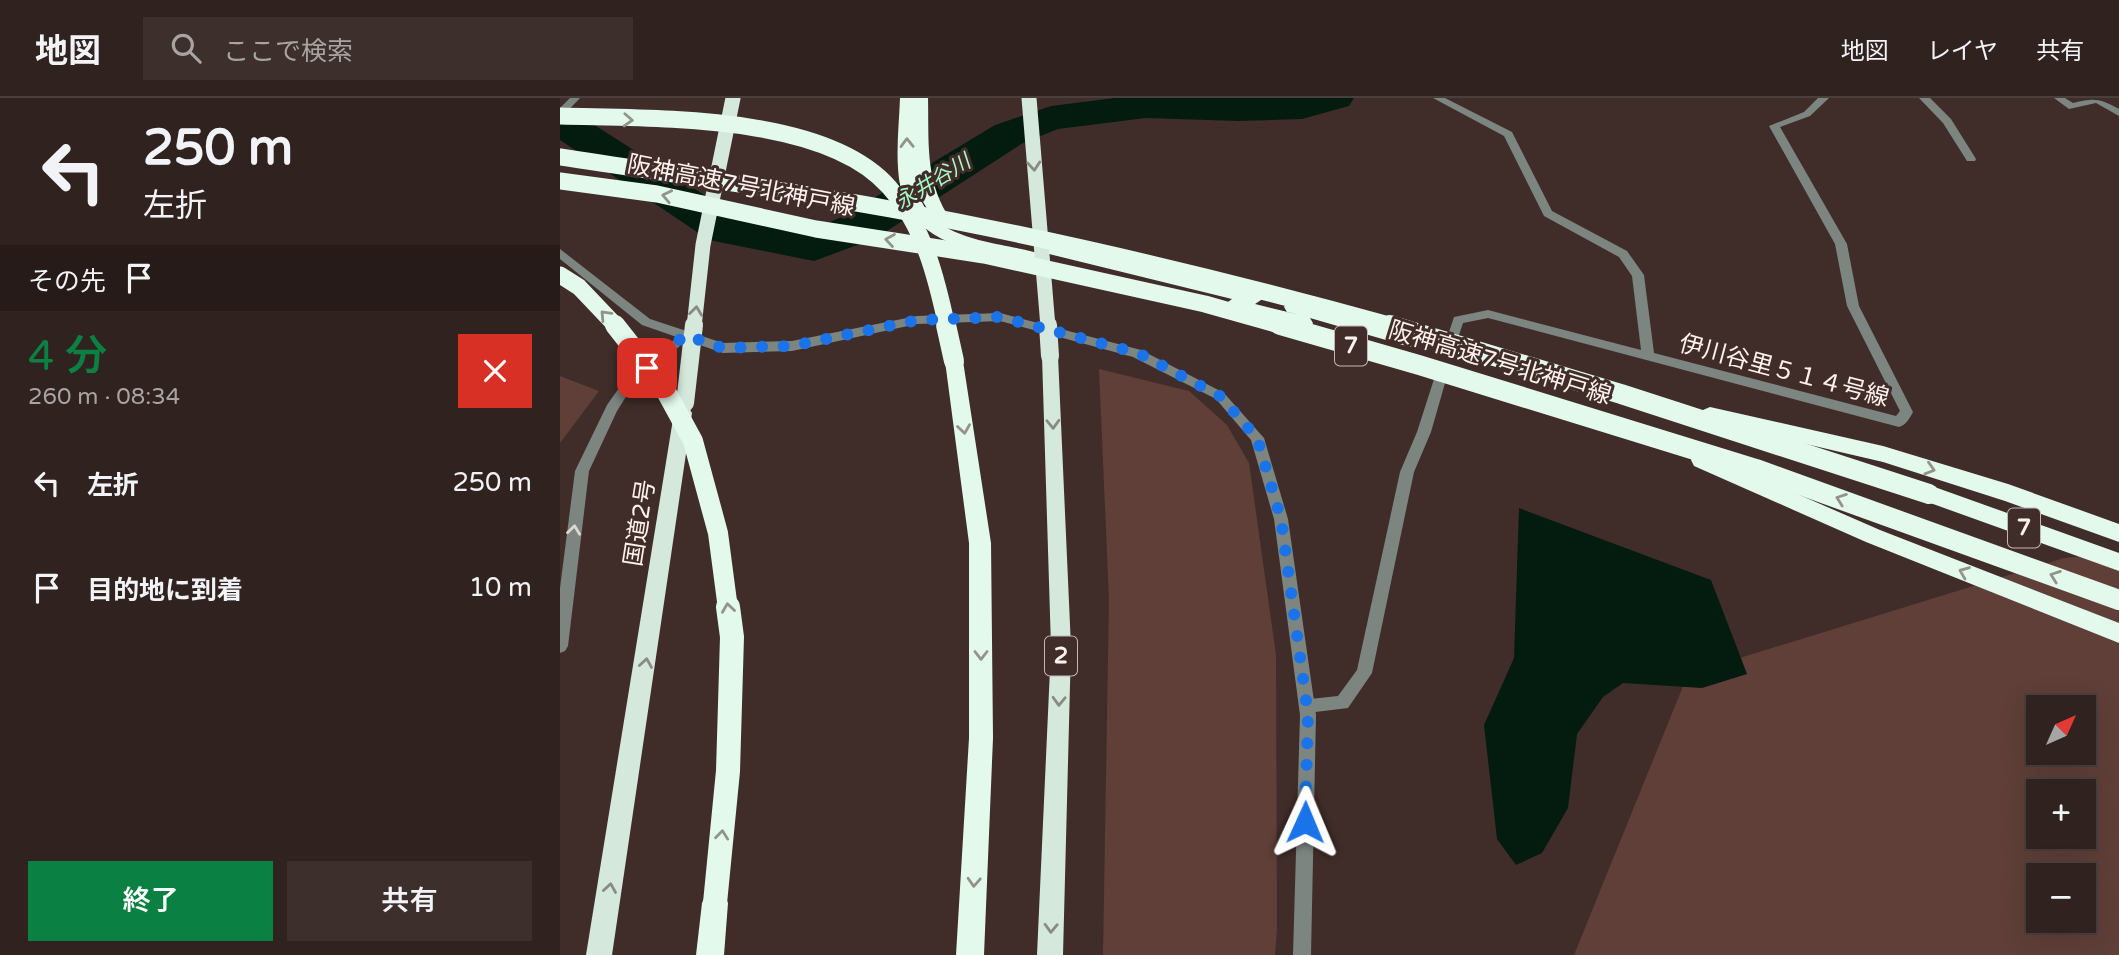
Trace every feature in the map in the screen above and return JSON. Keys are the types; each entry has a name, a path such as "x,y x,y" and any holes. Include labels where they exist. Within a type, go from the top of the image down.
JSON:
{"highway":[{"name":"国道2号","path":"599,955 685,403 703,245 733,98"},
{"path":"907,98 908,188 916,207 930,225 948,237 1275,314 1436,360 1560,400 1873,536 2119,633"},
{"path":"921,98 923,184 929,202 942,218 959,228 1279,304 1565,380 1883,454 2008,493 2119,533"},
{"name":"2","path":"1029,98 1050,356 1061,647 1050,955"},
{"path":"562,113 778,132 829,147 871,169 897,195 916,225 931,269 954,361 980,543 981,738 970,955"},
{"name":"阪神高速7号北神戸線","path":"560,157 848,202 999,231 1222,283 1433,337 1766,439 2119,562"},
{"name":"阪神高速7号北神戸線","path":"560,181 657,194 816,229 984,256 1205,304 1432,369 1756,469 2119,600"},
{"path":"560,275 579,287 627,338 663,386 693,441 718,533 732,637 728,771 710,955"}],"street":[{"path":"562,113 575,98"},
{"path":"1438,98 1508,134 1548,213 1623,254 1638,275 1648,356 1488,314 1458,320 1449,350"},
{"name":"伊川谷里５１４号線","path":"1648,356 1899,422 1907,412 1853,306 1841,244 1774,126 1807,114 1824,98"},
{"path":"1924,98 1947,121 1971,159"},
{"path":"2059,98 2072,107 2098,99 2119,113"},
{"path":"560,253 646,322 723,348 792,346 918,320 1000,317 1138,353 1220,396 1257,438 1281,519 1307,705 1302,955"},
{"path":"560,646 582,471 628,384 685,335"},
{"path":"1307,705 1342,703 1364,673 1407,472 1424,432 1441,376"}],"shaded area":[{"path":"1099,369 1189,391 1227,425 1249,463 1276,655 1275,955 1103,955 1109,599"},
{"path":"560,376 599,391 560,443"},
{"path":"1519,508 1711,580 1747,674 1702,688 1623,683 1603,697 1577,734 1568,808 1542,853 1516,865 1497,839 1484,725 1514,658"},
{"path":"2119,553 2119,955 1574,955 1688,674 2064,558"}],"waterway":[{"name":"永井谷川","path":"560,128 571,128 725,229 814,246 860,227 1009,134 1051,118 1146,106 1239,109 1302,107 1335,98"}],"tunnel":[{"path":"1441,376 1449,350"}],"route":[{"path":"647,368 685,335 723,348 792,346 918,320 1000,317 1138,353 1220,396 1257,438 1281,519 1308,715 1305,822"}]}
